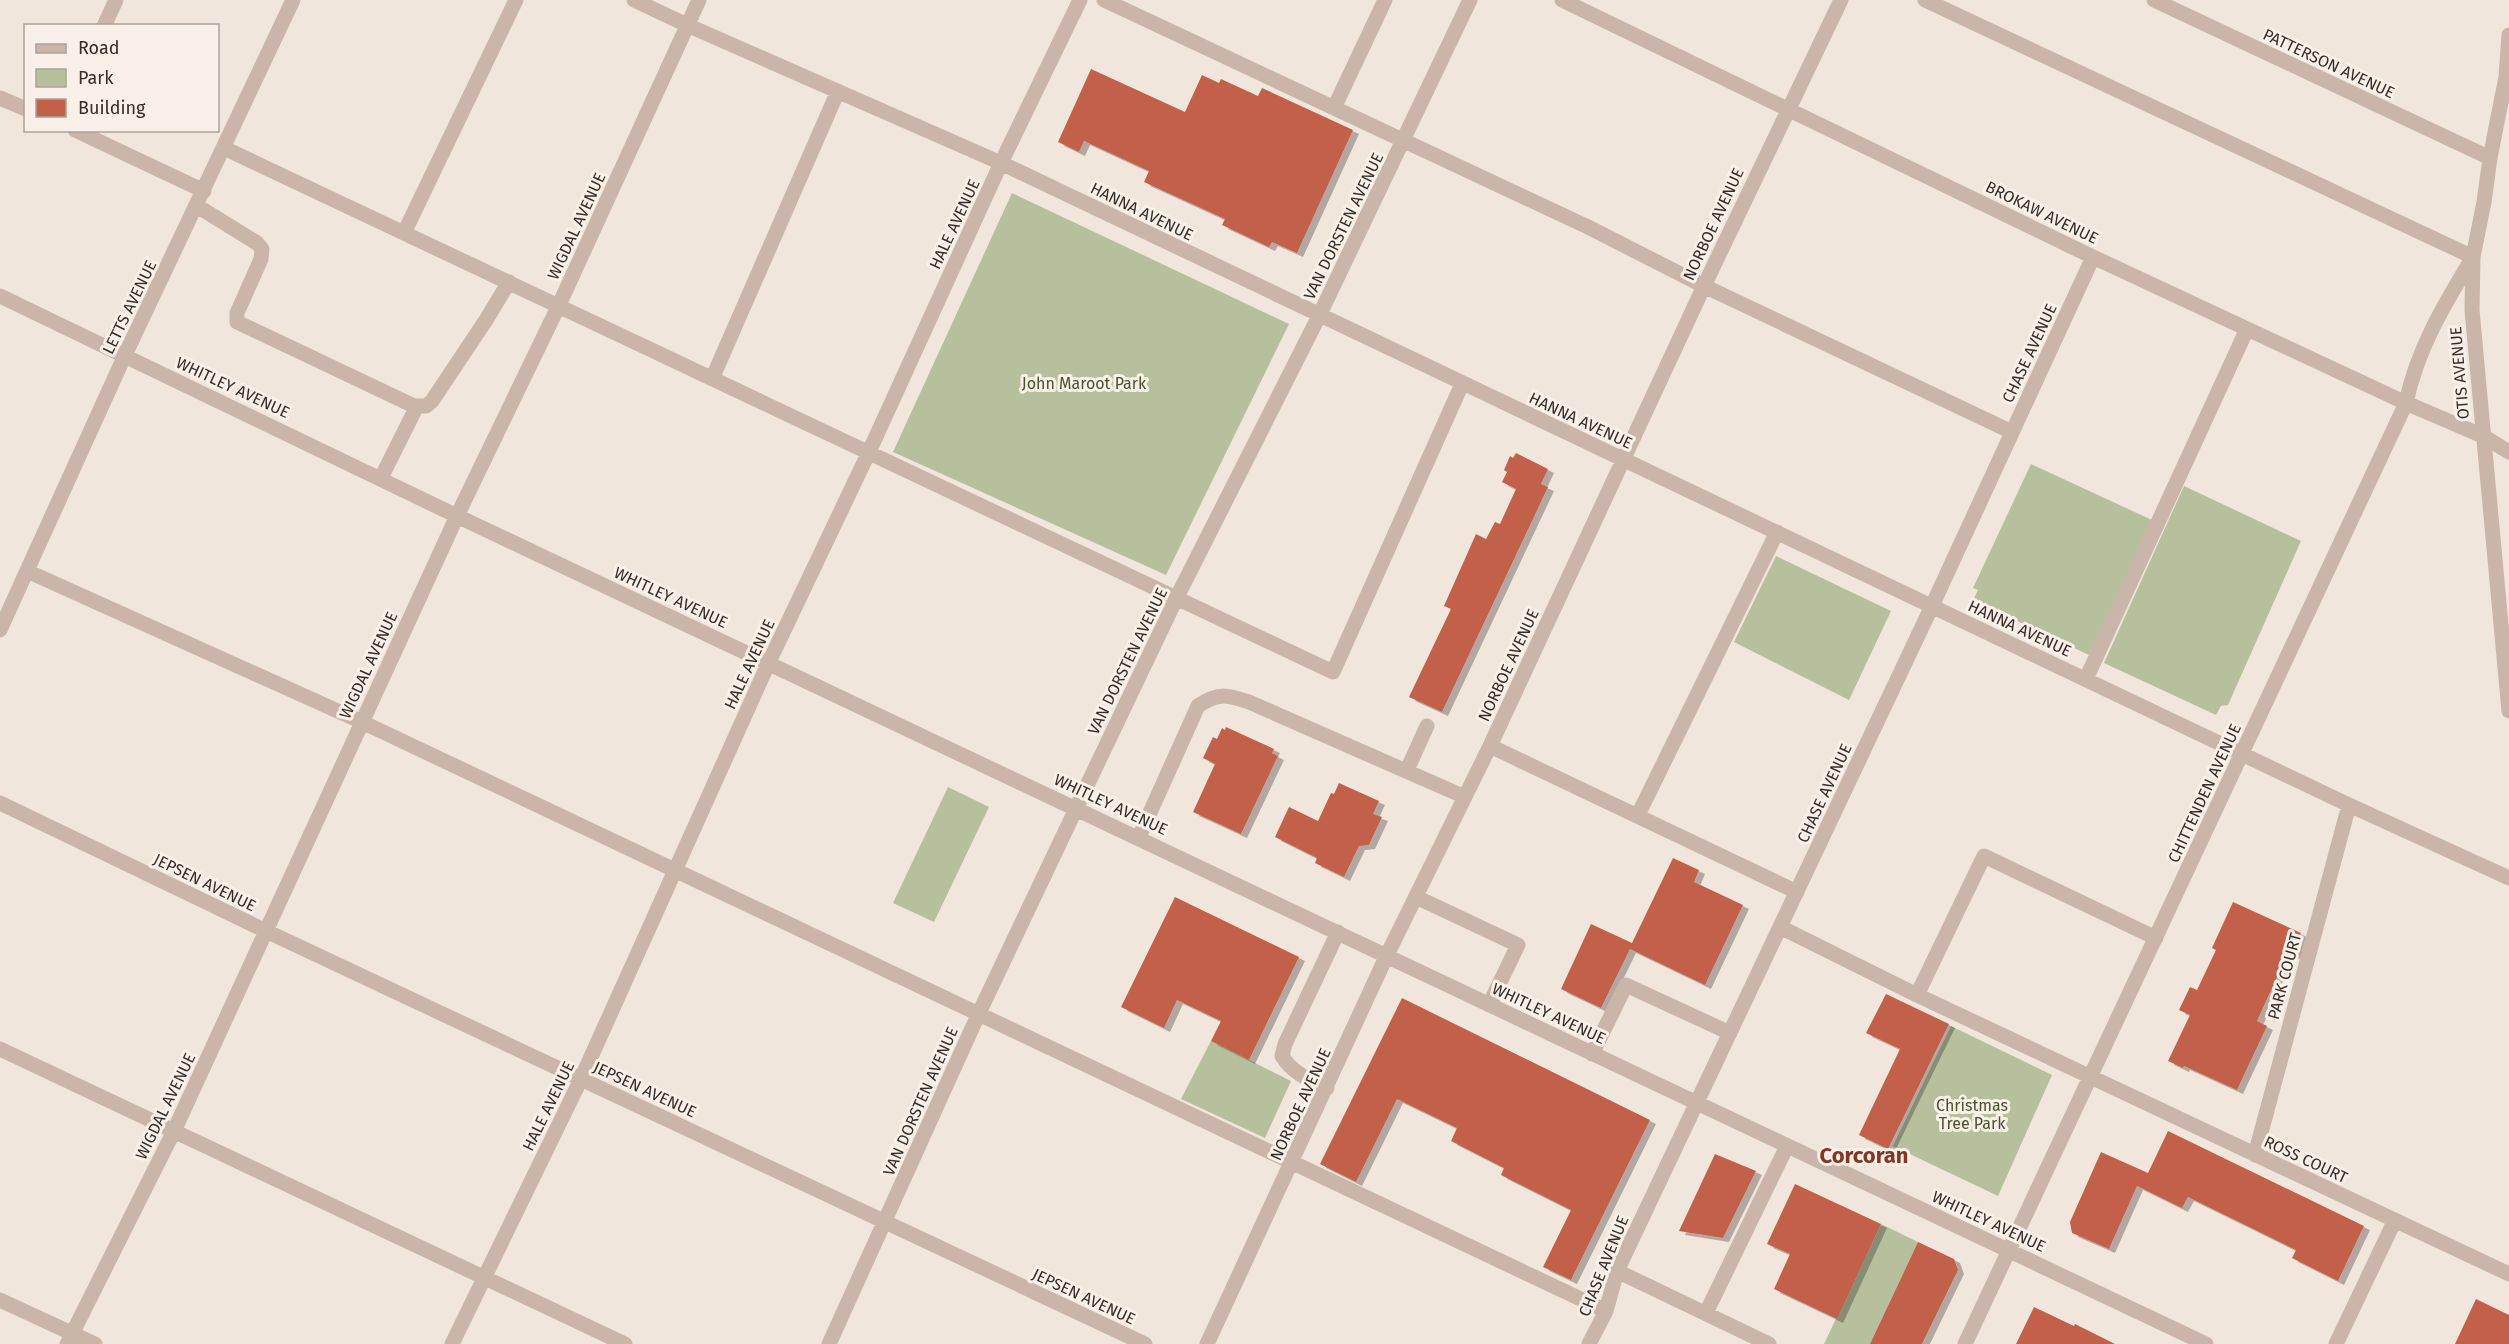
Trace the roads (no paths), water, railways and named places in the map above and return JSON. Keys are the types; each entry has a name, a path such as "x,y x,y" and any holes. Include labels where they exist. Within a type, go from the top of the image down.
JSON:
{"street":[{"path":"105,24 116,0"},
{"name":"LETTS AVENUE","path":"0,630 125,355 293,0"},
{"path":"404,233 516,0"},
{"name":"HANNA AVENUE","path":"634,0 1001,163 2349,806 2509,878"},
{"name":"WIGDAL AVENUE","path":"69,1339 174,1131 457,516 559,305 699,0"},
{"name":"HALE AVENUE","path":"452,1344 581,1079 769,662 868,454 1001,163 1080,0"},
{"path":"1104,0 1588,227 1704,286 2012,432"},
{"path":"1334,108 1385,0"},
{"name":"VAN DORSTEN AVENUE","path":"830,1344 979,1013 1076,807 1176,599 1404,142 1470,0"},
{"name":"BROKAW AVENUE","path":"1562,0 2094,257 2406,403 2483,436 2509,452"},
{"name":"NORBOE AVENUE","path":"1207,1344 1293,1163 1387,955 1490,746 1704,286 1841,0"},
{"path":"1925,0 2473,257"},
{"name":"PATTERSON AVENUE","path":"2154,0 2490,158"},
{"name":"OTIS AVENUE","path":"2509,34 2506,77 2473,257 2472,310 2509,711"},
{"path":"712,379 838,91"},
{"path":"0,98 24,108"},
{"path":"79,132 204,191"},
{"path":"224,148 1333,672 1462,384"},
{"path":"197,206 257,243 262,249 261,259 237,313 237,322 417,406 426,406 432,401 509,282"},
{"name":"CHASE AVENUE","path":"1589,1344 1606,1311 1617,1271 1932,606 2094,257"},
{"name":"CHITTENDEN AVENUE","path":"1965,1344 2406,403 2412,373 2440,311 2473,257"},
{"name":"WHITLEY AVENUE","path":"0,296 457,516 1076,807 2206,1344"},
{"path":"2086,679 2247,329"},
{"path":"381,478 417,406"},
{"path":"1638,815 1777,532"},
{"path":"27,571 362,722 1606,1311"},
{"path":"1139,837 1198,706 1211,697 1228,696 1249,702 1465,797"},
{"path":"1407,770 1427,726"},
{"path":"1490,746 1797,892"},
{"name":"JEPSEN AVENUE","path":"0,802 266,932 1145,1344"},
{"name":"PARK COURT","path":"2255,1155 2349,806"},
{"path":"1917,994 1984,856 2156,938"},
{"path":"1416,897 1518,945 1489,1005"},
{"name":"ROSS COURT","path":"1780,927 2089,1077 2509,1274"},
{"path":"1327,1088 1297,1073 1287,1065 1282,1056 1285,1044 1338,932"},
{"path":"1592,1054 1626,985 1730,1033"},
{"path":"0,1049 625,1344"},
{"path":"1706,1313 1787,1146"},
{"path":"2336,1344 2395,1220"},
{"path":"1617,1271 1770,1344"},
{"path":"0,1300 69,1339 95,1344"}],"district":[{"name":"Corcoran","path":"1864,1155"}],"park label":[{"name":"John Maroot Park","path":"1084,383"},
{"name":"Christmas Tree Park","path":"1972,1114"}]}
